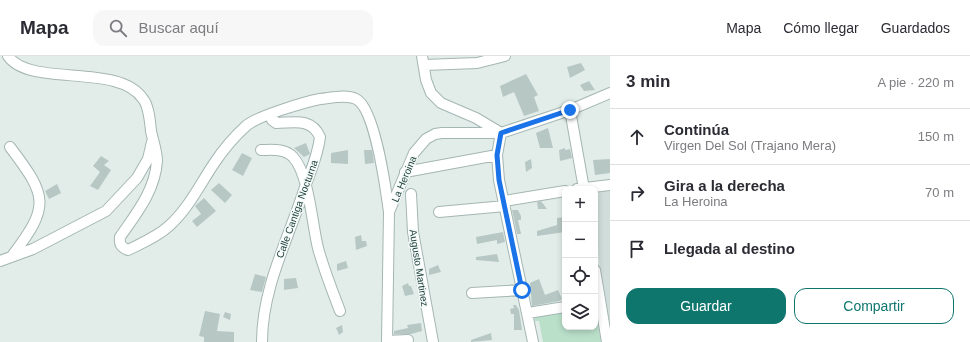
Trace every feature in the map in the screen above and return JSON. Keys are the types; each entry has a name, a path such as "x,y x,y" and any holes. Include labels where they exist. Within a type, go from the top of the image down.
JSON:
{"street":[{"path":"8,56 18,66 45,73 95,77 122,83 135,90 144,99 157,162 151,190 120,237 122,248 128,250 154,238 170,226 189,204 216,161 248,124 306,101 338,97 355,98 364,104 371,120 389,212"},
{"path":"505,56 478,62 423,60 431,93 441,103 476,118 501,133 497,155 499,180 528,313 532,342"},
{"name":"La Heroina","path":"387,342 389,212 414,153 426,139 435,134 452,132 481,134 501,133 570,110 610,93"},
{"path":"570,110 582,186"},
{"name":"Calle Cantiga Nocturna","path":"262,342 262,322 266,301 280,255 296,218 319,146 320,137 313,126 301,122 276,123 272,120 274,113"},
{"path":"0,261 33,248 106,211 137,178 148,158 152,138"},
{"path":"10,147 30,174 39,196 40,209 32,230 12,256"},
{"path":"260,150 279,150 293,157 302,175 306,186 318,248 328,281 340,311"},
{"path":"405,172 497,155"},
{"path":"598,187 610,185"},
{"path":"439,212 505,203 562,192"},
{"name":"Augusto Martinez","path":"411,194 413,232 433,342"},
{"path":"472,292 522,290"},
{"path":"598,306 606,342"},
{"path":"528,313 562,307"},
{"path":"387,342 408,340"}],"shaded area":[{"path":"610,189 610,336 598,253 598,191"}],"green space":[{"path":"562,311 562,330 598,330 598,324 601,342 543,342 539,321 535,321 534,316"}],"building":[{"path":"581,63 585,70 570,78 567,67"},
{"path":"526,74 538,95 534,97 539,111 524,116 514,92 503,97 500,86"},
{"path":"589,81 595,90 584,91 580,85"},
{"path":"548,128 553,148 540,148 536,133"},
{"path":"306,143 310,154 304,157 294,148"},
{"path":"565,148 565,150 570,149 572,158 560,161 559,150"},
{"path":"348,150 348,164 331,163 331,153"},
{"path":"364,150 372,150 374,163 365,164"},
{"path":"242,153 252,158 243,176 232,170"},
{"path":"101,156 109,161 104,165 111,170 98,190 90,186 100,172 93,166"},
{"path":"531,159 532,168 526,172 525,162"},
{"path":"610,159 610,173 595,175 593,160"},
{"path":"219,183 232,195 225,203 211,190"},
{"path":"57,184 61,193 49,199 45,191"},
{"path":"204,198 216,211 197,227 192,221 201,214 195,206"},
{"path":"541,201 547,209 538,209 537,202"},
{"path":"512,210 518,210 521,216 521,220 518,220 521,234 517,234"},
{"path":"562,217 562,232 537,236 537,231 557,225 557,218"},
{"path":"503,232 505,242 497,244 497,240 477,244 476,237"},
{"path":"361,235 362,241 366,241 367,246 356,250 355,237"},
{"path":"497,254 499,262 476,260 476,257"},
{"path":"346,261 348,268 337,271 337,264"},
{"path":"438,265 441,272 429,275 429,269"},
{"path":"255,274 266,277 262,292 250,290"},
{"path":"296,278 298,288 284,290 284,279"},
{"path":"539,279 545,295 558,290 562,299 559,301 532,306 530,283"},
{"path":"408,283 414,294 405,296 402,286"},
{"path":"513,305 516,305 519,310 522,330 514,330 514,314 511,314 510,309 514,308"},
{"path":"205,311 220,314 217,331 234,332 234,342 204,342 204,337 199,336"},
{"path":"225,312 231,314 230,320 223,317"},
{"path":"421,323 422,331 411,334 394,334 394,331 408,328 407,325"},
{"path":"342,325 343,332 339,335 336,328"},
{"path":"491,333 492,340 471,342 471,340"}],"route":[{"path":"522,290 499,180 497,155 501,133 570,110"}]}
